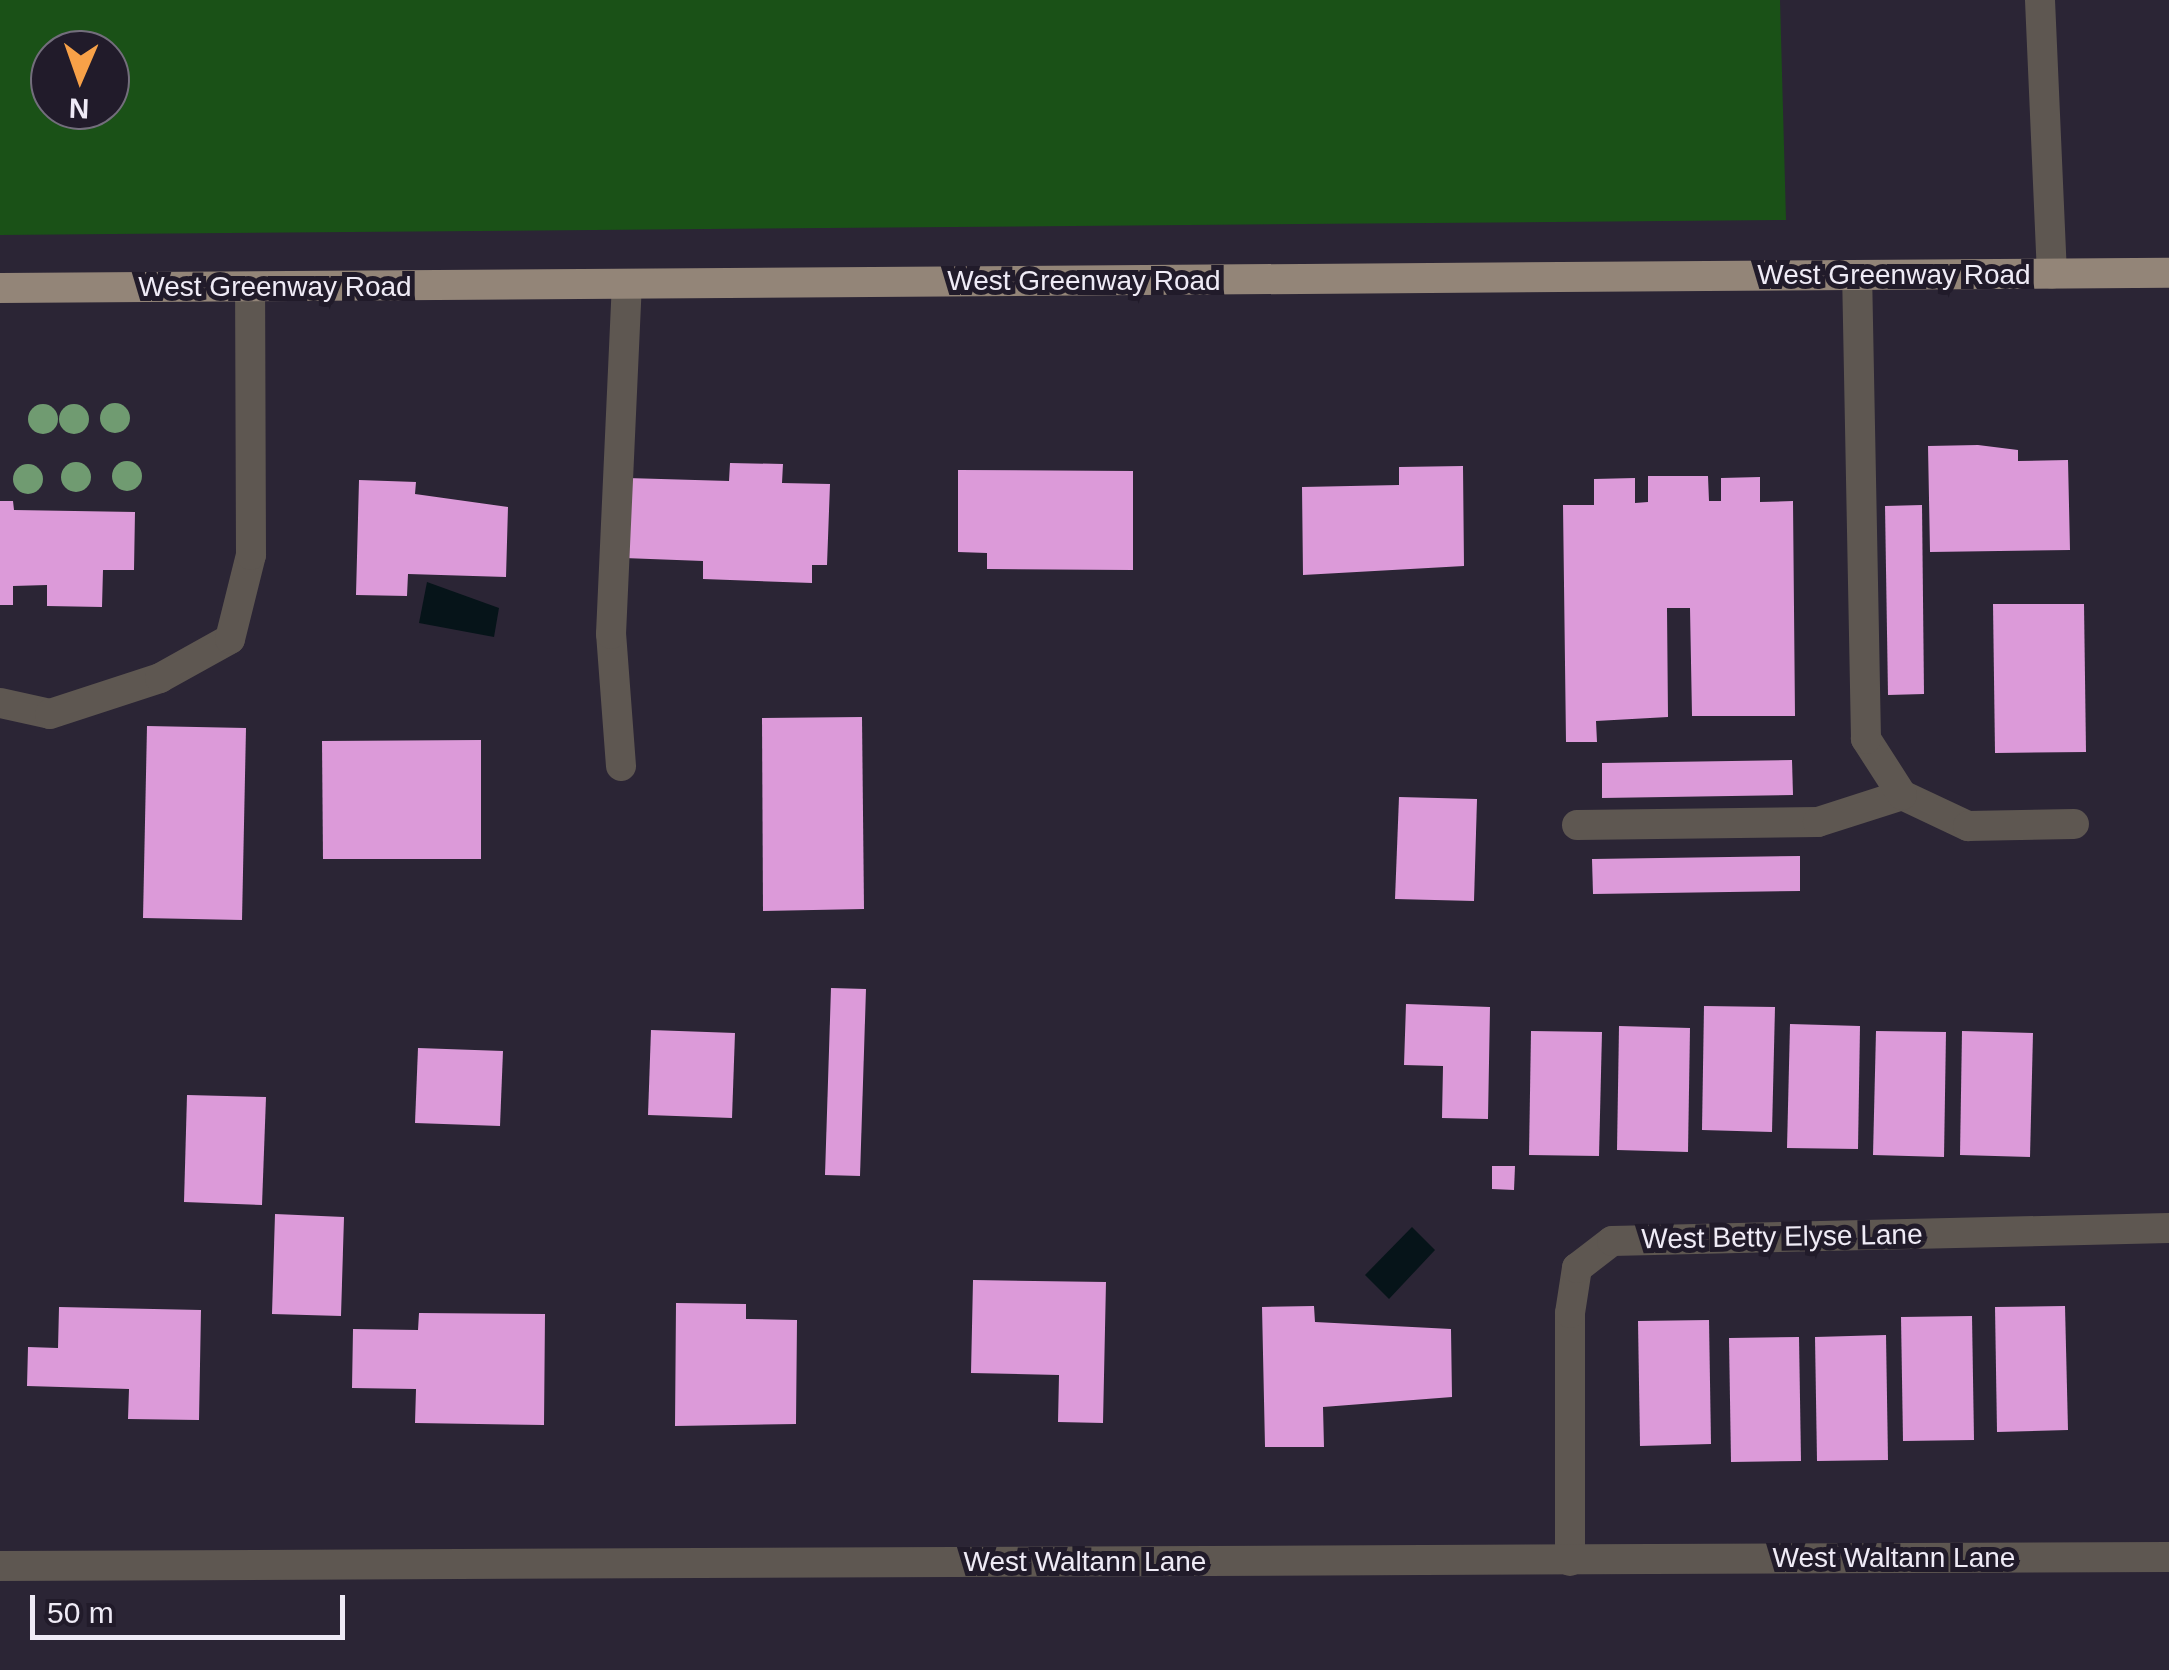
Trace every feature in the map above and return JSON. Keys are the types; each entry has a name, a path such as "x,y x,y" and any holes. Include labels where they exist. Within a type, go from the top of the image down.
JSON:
{"main road":[{"name":"West Greenway Road","path":"0,288 2169,273"}],"street":[{"path":"2040,0 2052,274"},
{"path":"1857,275 1866,739 1902,796 1968,826 2074,824"},
{"path":"621,766 611,634 627,284"},
{"path":"0,703 50,714 160,678 230,638 250,556 250,287"},
{"path":"1577,824 1818,822 1902,796"},
{"name":"West Betty Elyse Lane","path":"1570,1561 1570,1313 1576,1268 1612,1241 2169,1228"},
{"name":"West Waltann Lane","path":"0,1566 2169,1557"}],"green space":[{"path":"0,0 1780,0 1786,220 0,235"}],"shaded area":[{"path":"427,582 499,608 494,637 419,623"},
{"path":"1412,1227 1435,1250 1389,1299 1365,1275"}],"building":[{"path":"1978,445 2018,450 2018,461 2068,460 2070,550 1930,552 1928,446"},
{"path":"730,463 783,464 782,483 830,484 827,565 812,565 812,583 703,579 703,561 624,558 627,478 729,481"},
{"path":"1463,466 1464,566 1303,575 1302,487 1399,485 1399,467"},
{"path":"958,470 1133,471 1133,570 987,569 987,553 958,552"},
{"path":"1648,476 1708,476 1709,501 1721,501 1721,478 1760,477 1760,502 1793,501 1795,716 1692,716 1690,608 1667,608 1668,717 1596,721 1597,742 1566,742 1563,505 1594,505 1594,479 1635,478 1635,503 1648,502"},
{"path":"359,480 416,482 415,494 508,507 506,577 408,574 407,596 356,595"},
{"path":"0,501 13,501 14,510 135,512 134,570 103,570 102,607 47,606 47,585 13,586 13,605 0,605"},
{"path":"1922,505 1924,694 1888,695 1885,506"},
{"path":"1993,604 2084,604 2086,752 1995,753"},
{"path":"862,717 864,909 763,911 762,718"},
{"path":"147,726 246,728 242,920 143,918"},
{"path":"481,740 481,859 323,859 322,741"},
{"path":"1792,760 1793,795 1602,798 1602,763"},
{"path":"1399,797 1477,799 1474,901 1395,899"},
{"path":"1800,856 1800,891 1593,894 1592,859"},
{"path":"831,988 866,989 860,1176 825,1175"},
{"path":"1406,1004 1490,1007 1488,1119 1442,1118 1443,1066 1404,1065"},
{"path":"1704,1006 1775,1007 1772,1132 1702,1130"},
{"path":"1790,1024 1860,1026 1858,1149 1787,1148"},
{"path":"1619,1026 1690,1028 1688,1152 1617,1150"},
{"path":"651,1030 735,1033 732,1118 648,1115"},
{"path":"1531,1031 1602,1032 1599,1156 1529,1155"},
{"path":"1876,1031 1946,1032 1944,1157 1873,1155"},
{"path":"1962,1031 2033,1033 2030,1157 1960,1155"},
{"path":"418,1048 503,1051 500,1126 415,1123"},
{"path":"187,1095 266,1097 262,1205 184,1202"},
{"path":"1492,1166 1515,1166 1514,1190 1492,1189"},
{"path":"275,1214 344,1217 341,1316 272,1314"},
{"path":"973,1280 1106,1282 1103,1423 1058,1422 1059,1375 971,1373"},
{"path":"676,1303 746,1304 746,1319 797,1320 796,1424 675,1426"},
{"path":"1314,1306 1315,1322 1451,1329 1452,1397 1323,1407 1324,1447 1265,1447 1262,1307"},
{"path":"2065,1306 2068,1430 1997,1432 1995,1307"},
{"path":"59,1307 201,1310 199,1420 128,1419 129,1389 27,1386 28,1347 58,1348"},
{"path":"419,1313 545,1314 544,1425 415,1423 416,1389 352,1388 353,1329 418,1330"},
{"path":"1972,1316 1974,1440 1903,1441 1901,1317"},
{"path":"1709,1320 1711,1444 1640,1446 1638,1321"},
{"path":"1886,1335 1888,1460 1817,1461 1815,1337"},
{"path":"1799,1337 1801,1461 1731,1462 1729,1338"}]}
